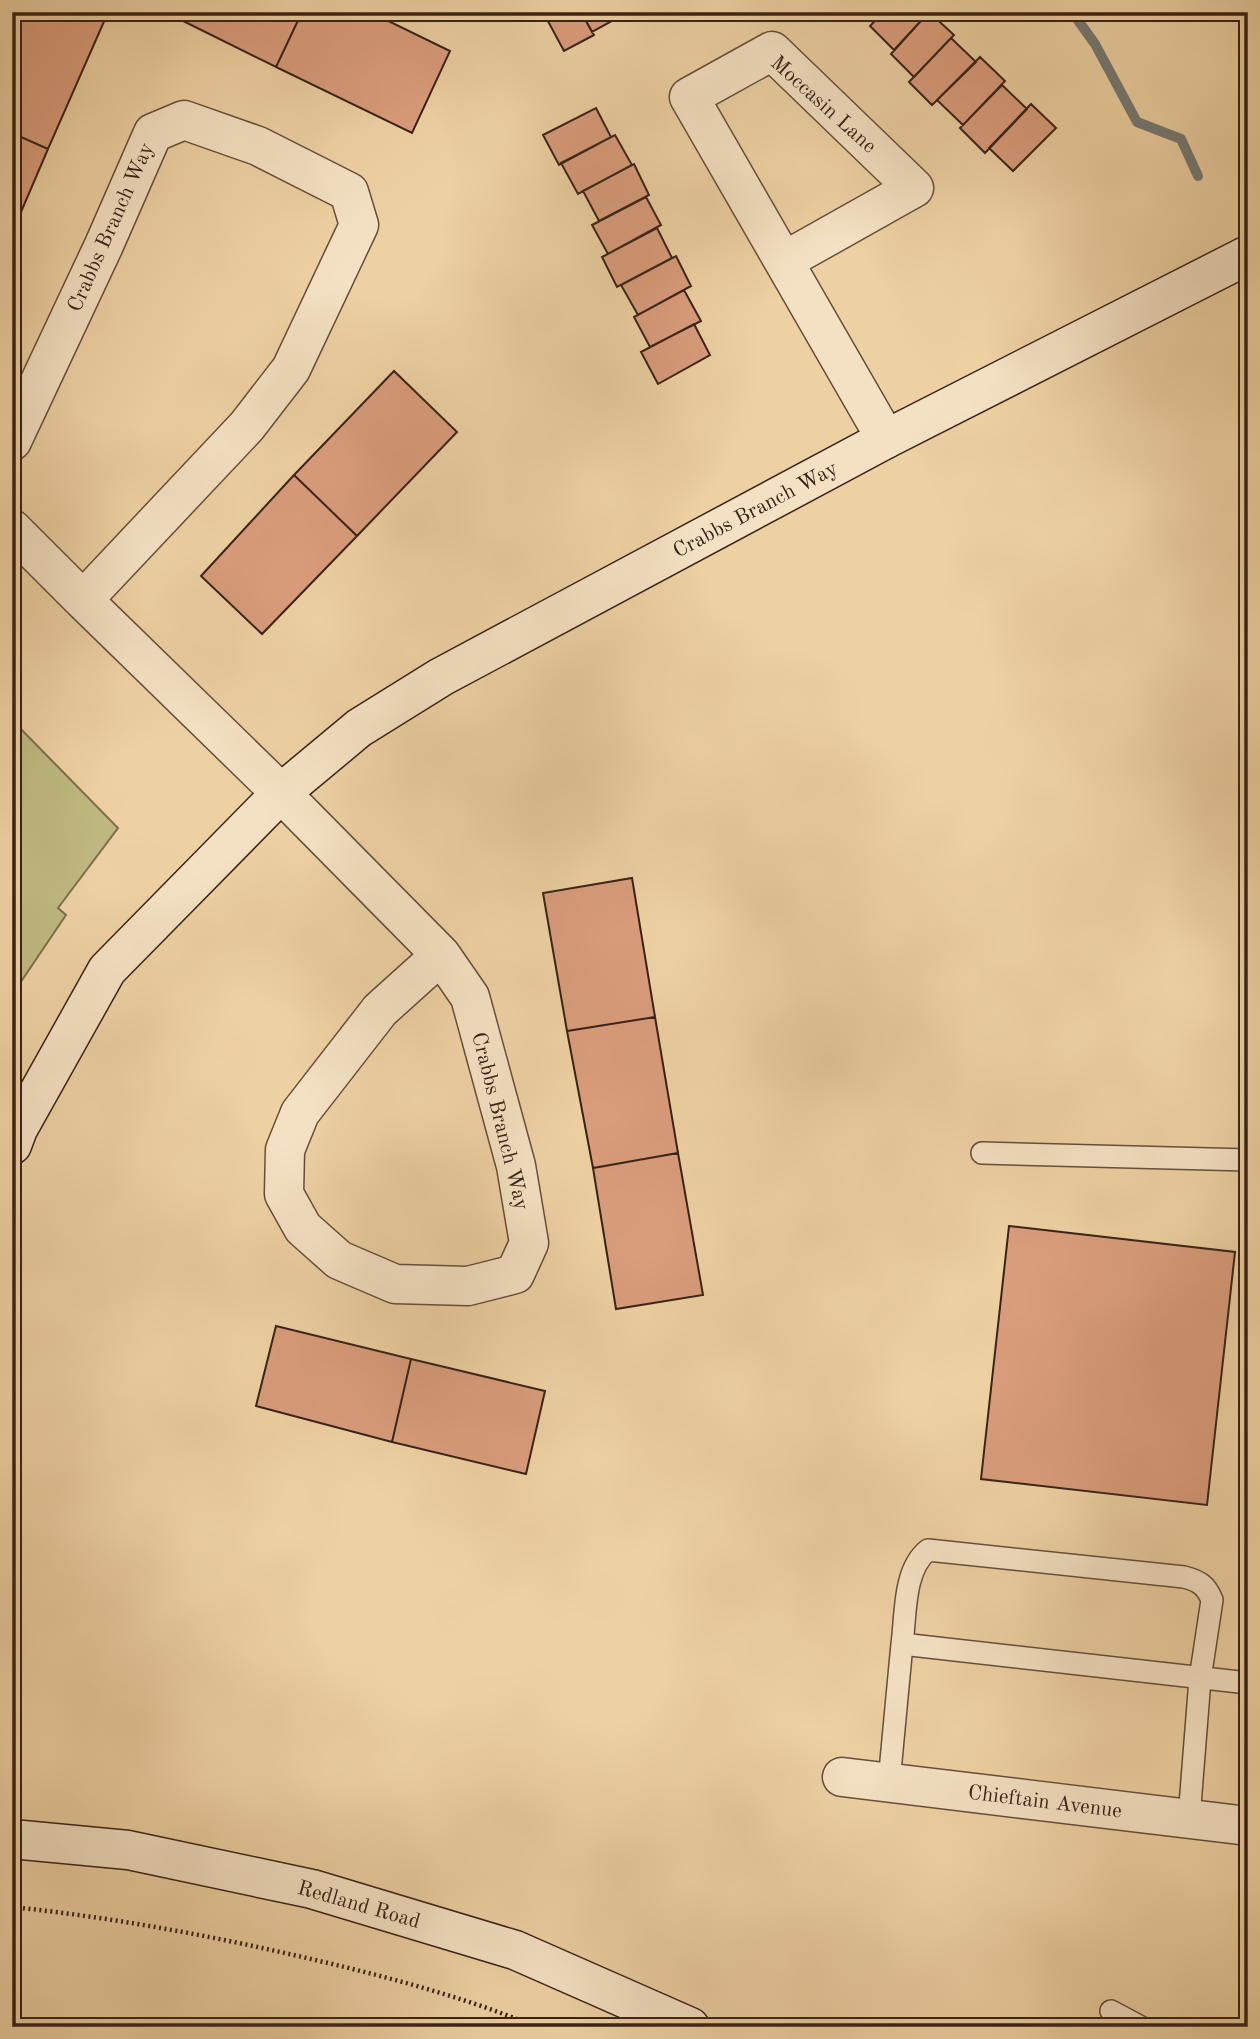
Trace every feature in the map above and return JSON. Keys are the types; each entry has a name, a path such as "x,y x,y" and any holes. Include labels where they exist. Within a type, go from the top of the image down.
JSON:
{"street":[{"name":"Moccasin Lane","path":"784,261 914,188 772,51 689,97 886,439"},
{"name":"Crabbs Branch Way","path":"12,441 153,133 184,120 258,146 349,192 359,225 291,369 247,426 83,600"},
{"name":"Crabbs Branch Way","path":"12,1144 107,970 281,793 359,728 441,677 886,439 1248,255"},
{"name":"Crabbs Branch Way","path":"12,529 281,793 441,955 470,998 516,1166 529,1243 516,1274 468,1286 395,1284 339,1260 303,1228 284,1194 285,1150 300,1113 380,1010 441,955"},
{"name":"Chieftain Avenue","path":"842,1777 1248,1826"},
{"name":"Redland Road","path":"12,1839 128,1850 312,1889 515,1950 690,2027"}],"lane":[{"path":"982,1153 1248,1160"},
{"path":"889,1782 902,1644 913,1572 918,1558 928,1550 1184,1577 1199,1581 1212,1600 1200,1679 1189,1818"},
{"path":"902,1644 1248,1683"},
{"path":"1111,2011 1141,2027"}],"path":[{"path":"12,1907 124,1921 275,1950 427,1988 537,2027"}],"shaded area":[{"path":"12,720 118,828 58,908 66,915 12,995"}],"building":[{"path":"16,12 94,12 106,17 48,149 12,133 12,22"},
{"path":"165,12 302,12 276,67"},
{"path":"302,12 370,12 450,51 412,133 276,67"},
{"path":"543,12 581,12 594,35 564,51"},
{"path":"581,12 621,12 623,15 592,32"},
{"path":"865,12 883,12 874,21"},
{"path":"883,12 929,12 894,50 870,26"},
{"path":"929,12 954,35 914,77 891,54"},
{"path":"951,38 976,62 932,105 909,82"},
{"path":"980,57 1005,81 963,125 937,100"},
{"path":"1002,85 1027,109 985,153 960,128"},
{"path":"1031,104 1056,128 1013,171 989,148"},
{"path":"596,108 611,137 559,165 543,135"},
{"path":"12,133 48,149 12,233"},
{"path":"615,135 632,165 578,194 561,163"},
{"path":"634,164 649,195 599,221 583,191"},
{"path":"646,197 661,225 608,254 592,225"},
{"path":"657,228 672,258 617,287 602,257"},
{"path":"676,256 691,286 638,315 621,285"},
{"path":"684,290 701,321 650,347 634,317"},
{"path":"694,324 710,355 658,384 641,352"},
{"path":"394,371 457,432 357,536 294,475"},
{"path":"294,475 357,536 262,634 201,576"},
{"path":"632,878 655,1017 567,1031 543,893"},
{"path":"655,1017 678,1153 593,1168 567,1031"},
{"path":"678,1153 703,1295 616,1309 593,1168"},
{"path":"1009,1226 1235,1252 1207,1505 981,1479"},
{"path":"276,1326 411,1359 392,1442 256,1406"},
{"path":"411,1359 545,1391 526,1474 392,1442"}],"waterway":[{"path":"1072,12 1095,44 1137,122 1181,139 1198,176"}]}
